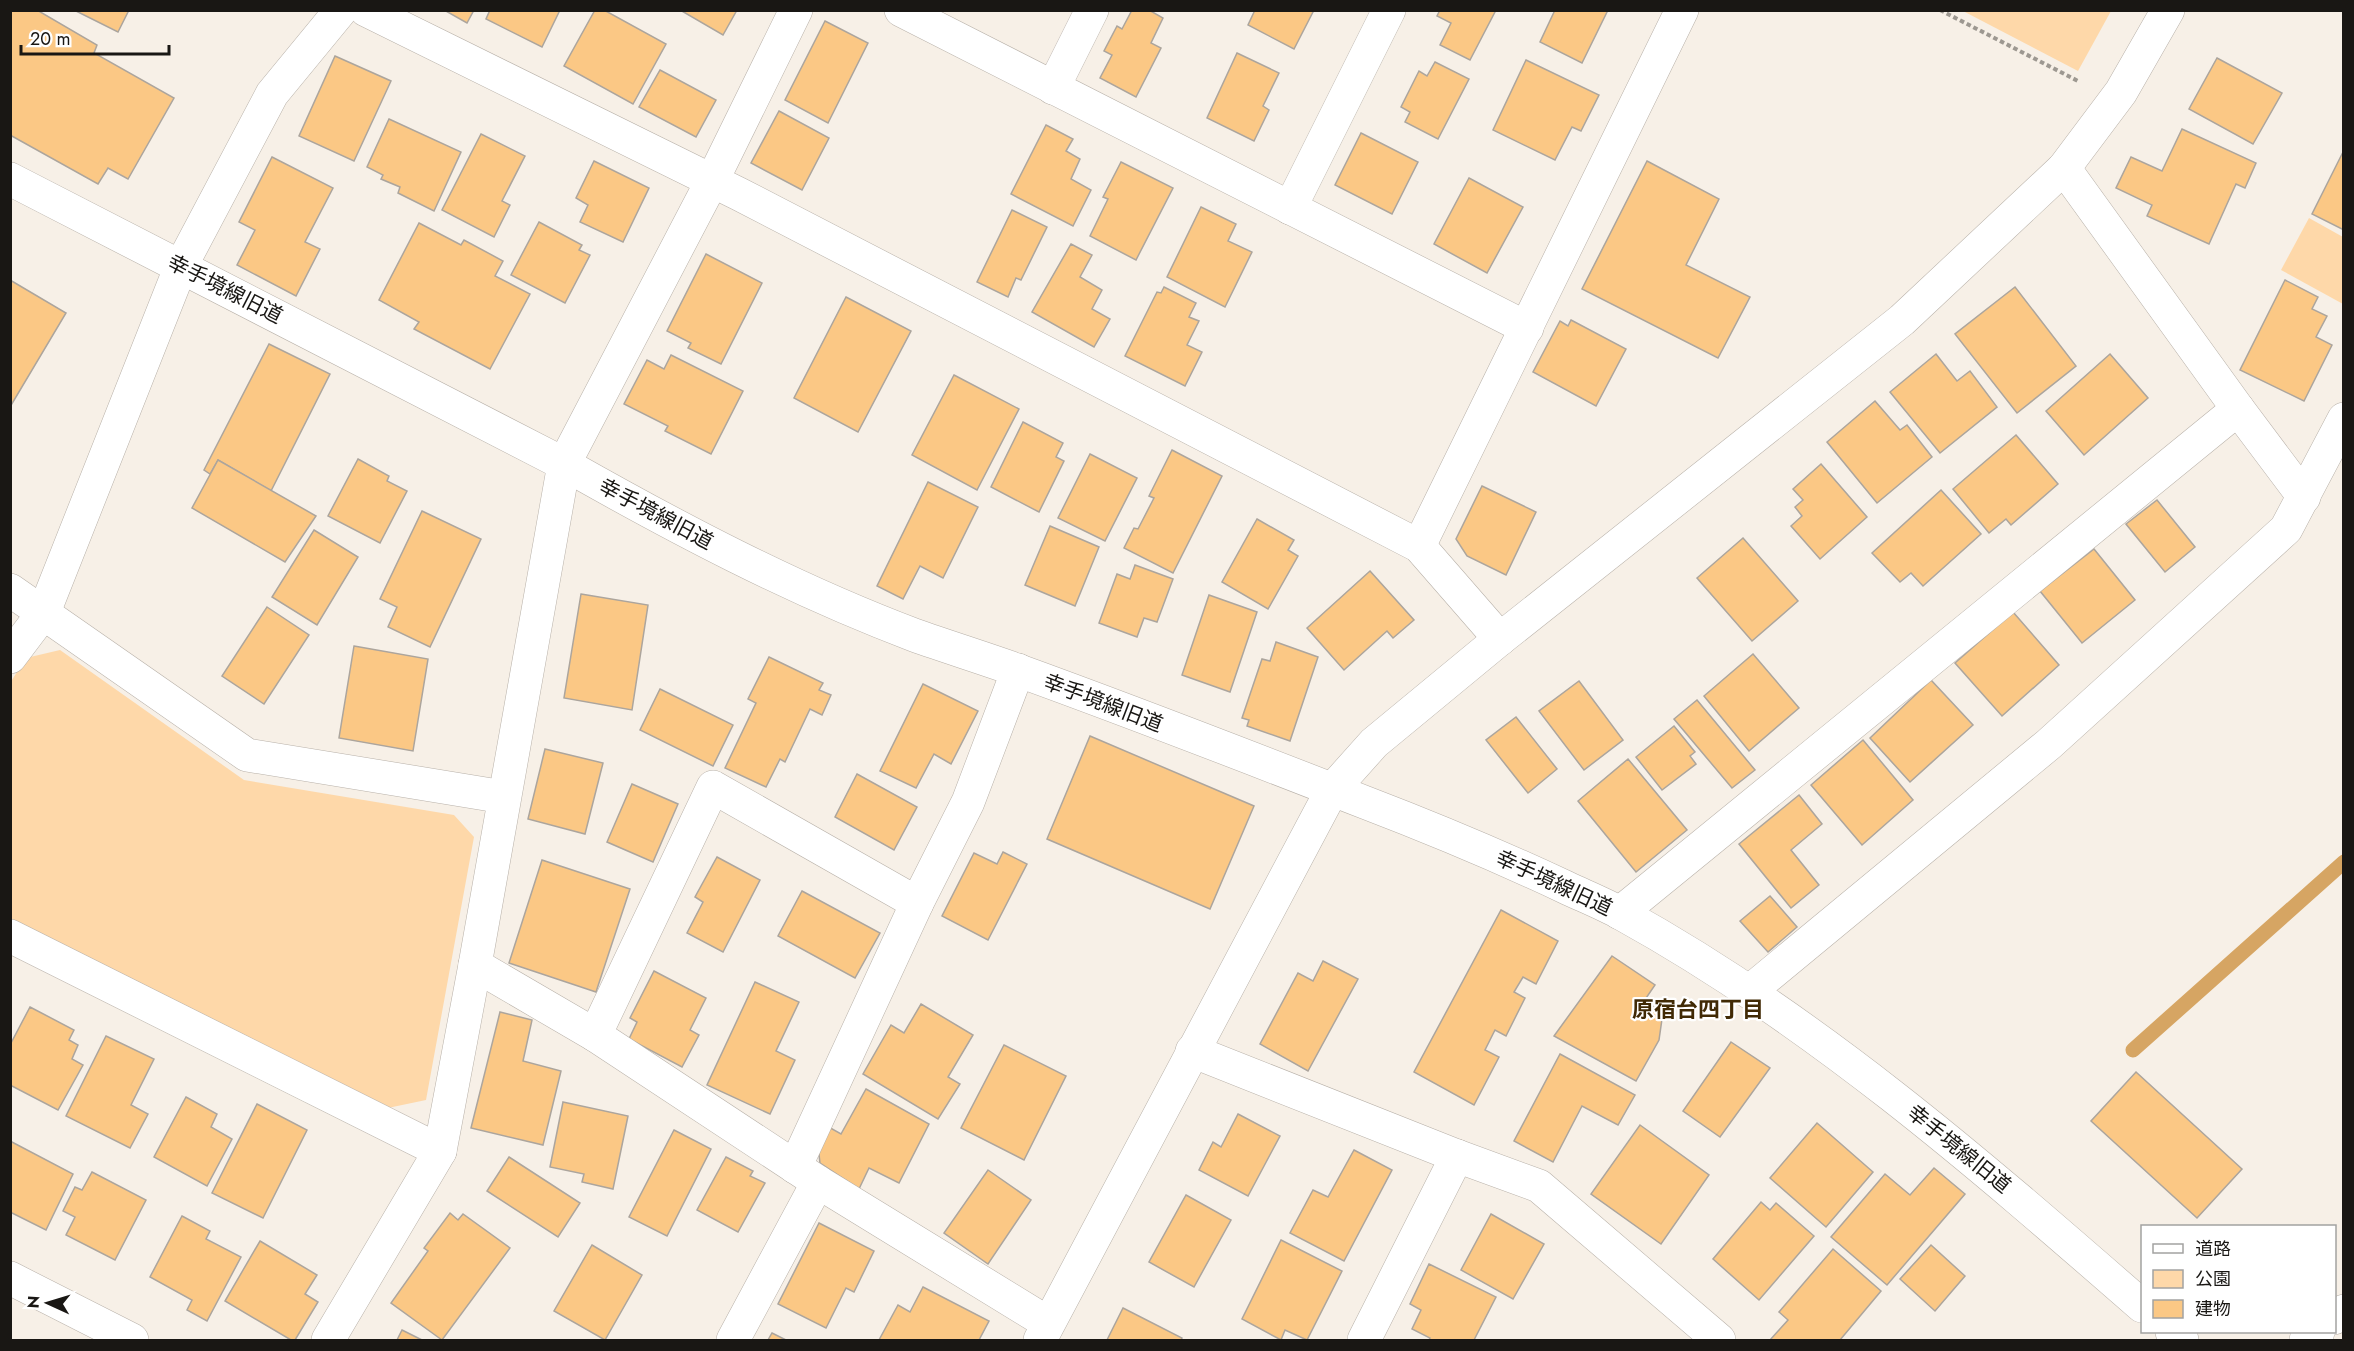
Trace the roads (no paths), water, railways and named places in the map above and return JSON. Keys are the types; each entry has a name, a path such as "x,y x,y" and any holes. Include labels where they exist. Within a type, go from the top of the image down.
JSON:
{"street":[{"path":"10,657 44,612 180,266 272,94 340,10"},
{"path":"366,10 712,181 1419,546 1500,639"},
{"path":"328,1341 440,1151 564,464 712,181 796,10"},
{"path":"901,10 1527,328"},
{"path":"1053,88 1092,10"},
{"path":"1290,208 1389,10"},
{"path":"1419,546 1682,10"},
{"path":"475,965 595,1035 1044,1332 1332,790 1374,743 1500,639 1902,320 2064,168 2121,92 2168,10"},
{"path":"2064,168 2304,497"},
{"name":"幸手境線旧道","path":"10,179 564,464 634,504 735,556 830,600 915,635 1018,670 1435,829 1620,913 1750,991 1843,1056 1969,1156 2141,1305"},
{"path":"1620,913 2238,409"},
{"path":"1750,991 2049,744 2286,530 2343,419"},
{"path":"10,590 247,755 504,797"},
{"path":"733,1341 807,1174 917,903 968,802 1018,670"},
{"path":"595,1035 713,787 917,903"},
{"path":"10,936 440,1151"},
{"path":"1192,1051 1539,1186 1719,1341"},
{"path":"1364,1341 1457,1156"},
{"path":"10,1278 132,1341"}],"waterway":[{"path":"2133,1050 2344,862"}],"district":[{"name":"原宿台四丁目","path":"1698,1009"}]}
